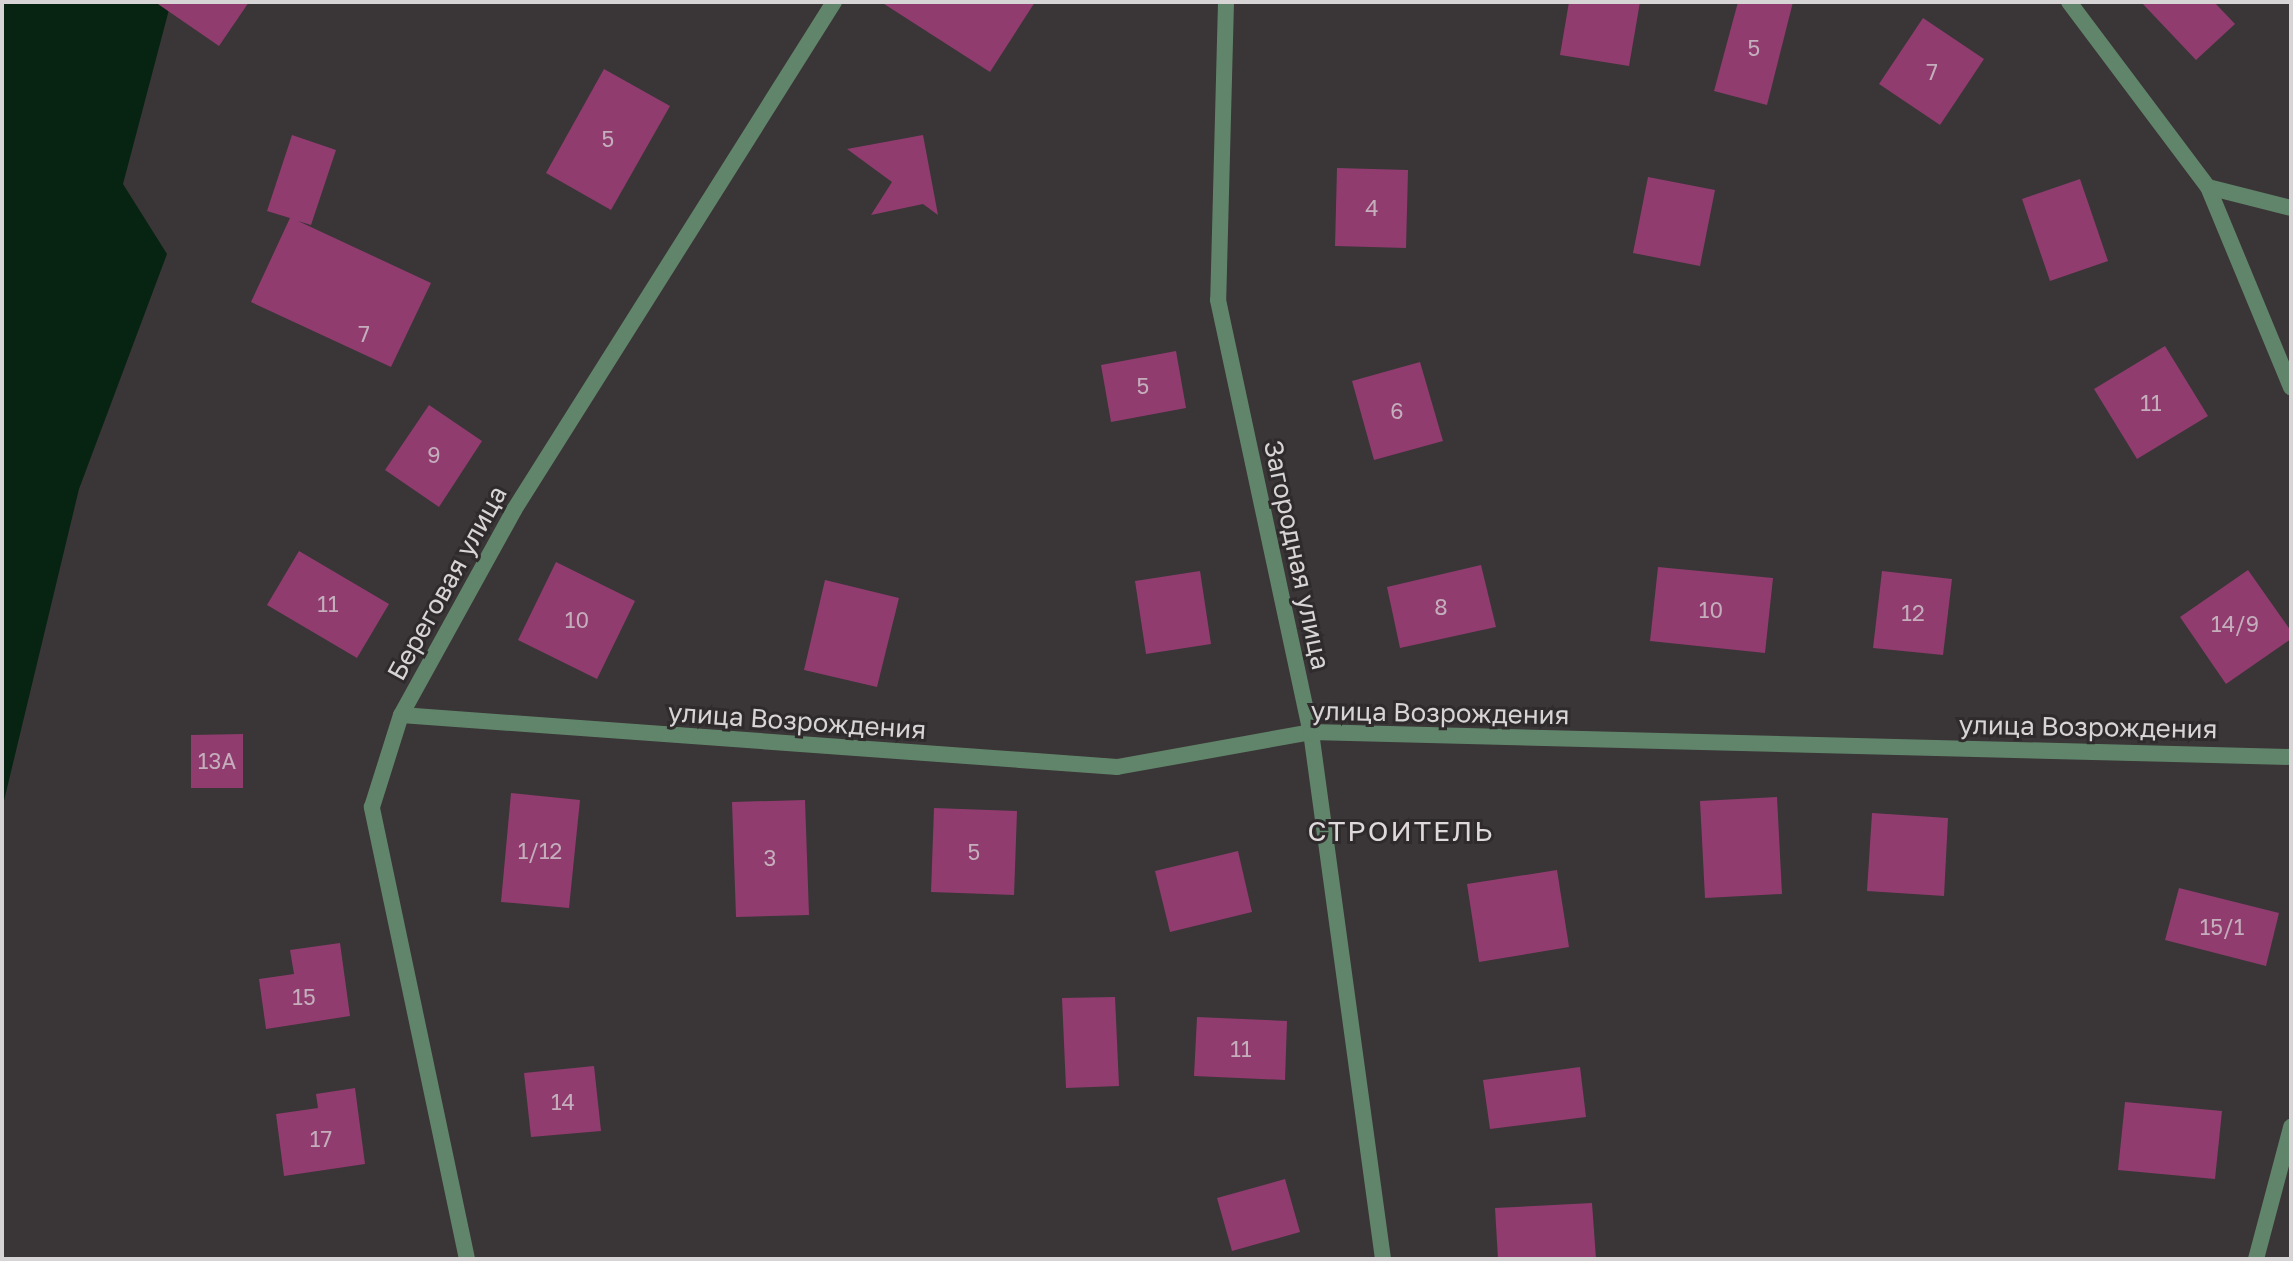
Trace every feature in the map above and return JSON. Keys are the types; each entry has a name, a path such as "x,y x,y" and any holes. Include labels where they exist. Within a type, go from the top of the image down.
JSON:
{"street":[{"name":"Береговая улица","path":"467,1259 372,807 401,715 514,510 834,2"},
{"name":"Загородная улица","path":"1226,2 1218,300 1311,732 1383,1259"},
{"path":"2069,2 2208,187 2291,387"},
{"path":"2208,187 2291,208"},
{"name":"улица Возрождения","path":"401,715 1117,767 1311,732 2291,757"},
{"path":"2256,1259 2291,1127"}],"shaded area":[{"path":"2,2 171,2 123,184 167,254 79,489 2,809"}],"building":[{"path":"155,2 249,2 219,46"},
{"path":"881,2 1035,2 990,72"},
{"path":"1569,2 1640,2 1629,66 1560,55"},
{"path":"1738,2 1793,2 1767,105 1714,91"},
{"path":"2141,2 2214,2 2235,24 2196,60"},
{"path":"1923,18 1984,59 1940,125 1879,84"},
{"path":"604,69 670,106 611,210 546,173"},
{"path":"292,135 336,150 311,225 298,221 431,283 391,367 251,302 290,218 267,211"},
{"path":"923,135 938,215 923,204 871,215 892,182 847,149"},
{"path":"1337,168 1408,170 1406,248 1335,246"},
{"path":"1648,177 1715,190 1700,266 1633,253"},
{"path":"2080,179 2108,261 2050,281 2022,199"},
{"path":"2165,346 2208,416 2137,459 2094,389"},
{"path":"1176,351 1186,408 1111,422 1101,365"},
{"path":"1420,362 1443,441 1374,460 1352,381"},
{"path":"429,405 482,441 439,507 385,470"},
{"path":"299,551 389,604 357,658 267,605"},
{"path":"556,562 635,601 597,679 518,640"},
{"path":"1481,565 1496,627 1400,648 1387,587"},
{"path":"1658,567 1773,578 1765,653 1650,641"},
{"path":"2248,570 2291,631 2291,639 2226,684 2180,617"},
{"path":"1200,571 1211,644 1146,654 1135,581"},
{"path":"1882,571 1952,579 1943,655 1873,648"},
{"path":"825,580 899,598 877,687 804,670"},
{"path":"243,734 243,788 191,788 191,735"},
{"path":"511,793 580,800 569,908 501,902"},
{"path":"1777,797 1782,894 1705,898 1700,801"},
{"path":"805,800 809,915 736,917 732,802"},
{"path":"934,808 1017,811 1014,895 931,892"},
{"path":"1872,813 1948,818 1944,896 1867,891"},
{"path":"1238,851 1252,912 1170,932 1155,871"},
{"path":"1557,870 1569,947 1479,962 1467,884"},
{"path":"2179,888 2279,913 2266,966 2165,940"},
{"path":"340,943 350,1016 266,1029 259,979 294,974 290,950"},
{"path":"1115,997 1119,1086 1066,1088 1062,998"},
{"path":"1197,1017 1287,1021 1285,1080 1194,1076"},
{"path":"594,1066 601,1131 531,1137 524,1073"},
{"path":"1580,1067 1586,1117 1490,1129 1483,1080"},
{"path":"355,1088 365,1164 284,1176 276,1114 318,1108 316,1094"},
{"path":"2125,1102 2222,1111 2215,1179 2118,1170"},
{"path":"1285,1179 1300,1232 1232,1251 1217,1198"},
{"path":"1592,1203 1596,1259 1498,1259 1495,1208"}],"district":[{"name":"СТРОИТЕЛЬ","path":"1401,831"}]}
